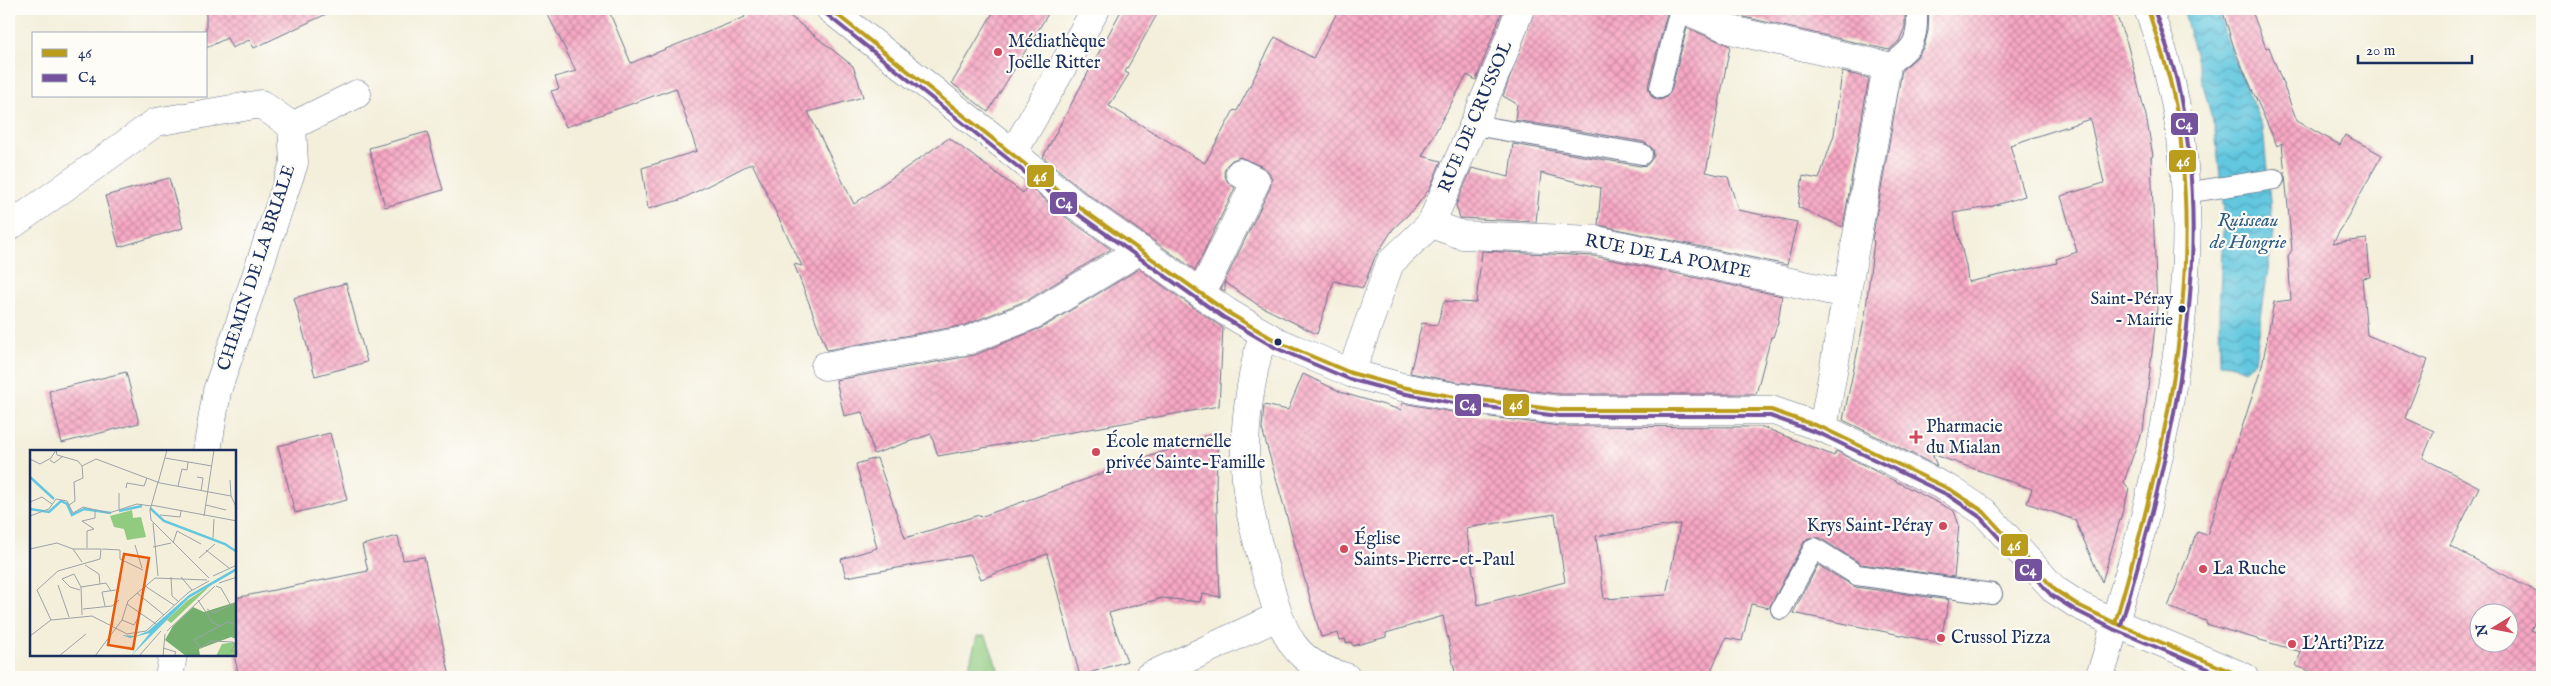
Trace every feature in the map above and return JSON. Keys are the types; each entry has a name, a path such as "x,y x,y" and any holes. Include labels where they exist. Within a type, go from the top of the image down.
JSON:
{"street":[{"path":"830,9 1076,205 1201,294 1263,334 1286,346 1351,373 1402,387 1455,397 1559,410 1771,410 1823,428 1951,490 1984,512 2055,590 2078,605 2115,623 2244,677"},
{"path":"1013,153 1096,9"},
{"name":"RUE DE CRUSSOL","path":"1431,224 1474,125 1520,9"},
{"path":"1682,9 1731,30 1887,66 1823,428"},
{"path":"2099,677 2109,655 2115,623 2130,574 2161,451 2172,395 2195,192 2181,139 2160,37 2148,9"},
{"path":"9,227 156,122 261,104 292,126 357,94"},
{"name":"CHEMIN DE LA BRIALE","path":"207,450 217,391 294,163 292,126"},
{"path":"1201,294 1256,181 1240,174"},
{"path":"1351,373 1390,263 1431,224"},
{"name":"RUE DE LA POMPE","path":"1431,224 1462,235 1596,240 1846,294"},
{"path":"825,366 969,340 1035,314 1140,250"},
{"path":"1263,334 1257,354 1247,430 1246,480 1253,529 1279,616 1287,635 1303,657 1331,675"},
{"path":"1148,677 1279,616"},
{"path":"170,677 173,656"}],"lane":[{"path":"1660,88 1682,9"},
{"path":"1887,66 1908,51 1918,30 1917,9"},
{"path":"1474,125 1642,154"},
{"path":"2195,192 2274,179"},
{"path":"1781,609 1814,548 1857,576 1992,594"}],"green space":[{"path":"977,636 986,636 1001,677 966,677"}],"water":[{"name":"Ruisseau de Hongrie","path":"2183,9 2217,9 2231,52 2263,128 2273,233 2255,361 2245,370 2230,364 2220,363 2219,310 2224,213 2215,130"}],"building":[{"path":"206,9 337,9 254,48 249,40 232,48 227,38 208,47 208,32 206,32"},
{"path":"545,9 608,9 631,63 745,17 742,9 781,9 853,66 863,97 808,112 854,204 949,138 1023,193 1028,185 1067,218 1111,249 1028,300 965,325 827,350 794,264 802,266 752,163 680,200 648,209 642,168 697,151 676,88 566,127 551,91 559,89 555,77 576,71"},
{"name":"Médiathèque Joëlle Ritter","path":"995,9 1051,9 988,112 952,83"},
{"path":"1122,9 1160,9 1125,72 1129,74 1109,106 1205,163 1234,110 1237,111 1275,37 1313,58 1339,9 1503,9 1476,80 1467,75 1422,156 1441,161 1430,188 1415,208 1393,229 1375,257 1363,288 1334,281 1317,334 1258,305 1225,282 1225,291 1221,289 1270,188 1272,179 1269,172 1263,167 1240,157 1232,160 1226,166 1224,173 1227,181 1235,188 1195,270 1086,193 1043,157"},
{"path":"1535,9 1668,9 1648,86 1651,96 1658,100 1664,99 1671,91 1687,28 1730,46 1706,172 1728,177 1738,210 1797,222 1787,265 1598,225 1601,188 1541,173 1536,222 1460,218 1456,205 1472,168 1509,177 1513,144 1640,166 1647,165 1654,156 1653,149 1644,142 1515,120 1517,104 1503,96"},
{"path":"1745,9 1905,9 1905,27 1899,41 1889,50 1744,17"},
{"path":"1929,9 2114,9 2127,43 2146,116 2153,156 2151,157 2157,308 2143,432 2140,435 2124,482 2129,489 2102,582 2075,520 2027,503 2032,489 1932,454 1937,466 1843,420 1865,316 1874,241 1872,240 1902,70 1917,57 1924,47 1928,31","holes":["2090,119 2104,183 2061,196 2077,252 2056,259 2057,263 1968,282 1953,213 1990,207 2025,196 2010,145"]},
{"path":"2222,9 2251,9 2266,48 2269,47 2297,121 2340,145 2345,135 2382,155 2333,243 2367,239 2370,277 2362,278 2367,335 2428,360 2405,418 2434,431 2423,458 2479,487 2450,546 2542,595 2542,606 2531,630 2542,635 2542,677 2325,677 2296,666 2301,652 2206,624 2206,621 2168,607 2197,532 2207,535 2262,366 2274,302 2291,300 2288,256 2292,250 2282,143 2277,146 2235,51"},
{"path":"1842,72 1869,78 1843,227 1798,207 1803,176 1819,179 1834,135"},
{"path":"427,132 443,190 385,207 369,148"},
{"path":"169,178 183,228 119,247 105,196"},
{"path":"1482,251 1594,256 1782,296 1778,322 1773,337 1771,337 1756,394 1560,394 1457,382 1410,373 1422,323 1437,325 1444,301 1476,303"},
{"path":"1139,269 1223,328 1219,406 938,456 931,434 874,454 862,412 844,416 836,380 975,355 1043,327"},
{"path":"346,283 367,362 315,376 294,298"},
{"path":"126,372 139,423 62,443 49,391"},
{"path":"1303,374 1343,393 1401,410 1402,403 1453,412 1559,426 1763,427 1834,456 1836,451 1954,511 1959,525 1954,577 1861,564 1820,538 1808,538 1804,542 1769,608 1751,604 1742,641 1726,638 1708,677 1456,677 1443,616 1386,633 1386,637 1353,646 1351,642 1346,643 1345,639 1340,640 1338,633 1321,637 1262,429 1264,405 1288,410","holes":["1555,514 1565,582 1478,605 1466,528","1680,524 1666,595 1604,599 1596,536"]},
{"path":"1218,432 1216,484 1220,597 1202,594 1200,602 1162,598 1109,613 1127,661 1080,676 1047,554 981,579 971,555 846,577 841,559 877,548 856,464 877,458 905,538 979,515 980,517"},
{"path":"330,433 347,500 295,513 278,446"},
{"path":"398,536 403,560 424,557 450,677 239,677 235,659 236,598 368,571 362,545"},
{"path":"1818,565 1855,587 1949,600 1940,643 1793,613"}],"transit line":[{"name":"46","path":"830,9 1076,205 1227,312 1278,342 1351,373 1402,387 1455,397 1559,410 1771,410 1823,428 1951,490 1984,512 2055,590 2078,605 2115,623 2244,677"},
{"name":"46","path":"2115,623 2144,518 2168,413 2182,306 2185,252 2185,197 2179,124 2168,72 2148,9"},
{"name":"C4","path":"2121,625 2140,559 2172,424 2184,355 2191,287 2193,218 2188,149 2177,81 2154,9"},
{"name":"C4","path":"826,14 1072,210 1223,317 1276,348 1349,379 1401,393 1454,403 1559,416 1770,416 1821,434 1948,495 1980,517 2051,595 2075,610 2113,629 2228,677"}],"place":[{"name":"Médiathèque Joëlle Ritter","path":"998,52"},
{"name":"Saint-Péray - Mairie","path":"2182,309"},
{"name":"Pharmacie du Mialan","path":"1916,437"},
{"name":"École maternelle privée Sainte-Famille","path":"1096,452"},
{"name":"Krys Saint-Péray","path":"1943,526"},
{"name":"Église Saints-Pierre-et-Paul","path":"1344,549"},
{"name":"La Ruche","path":"2203,569"},
{"name":"Crussol Pizza","path":"1941,638"},
{"name":"L'Arti'Pizz","path":"2292,644"}]}
